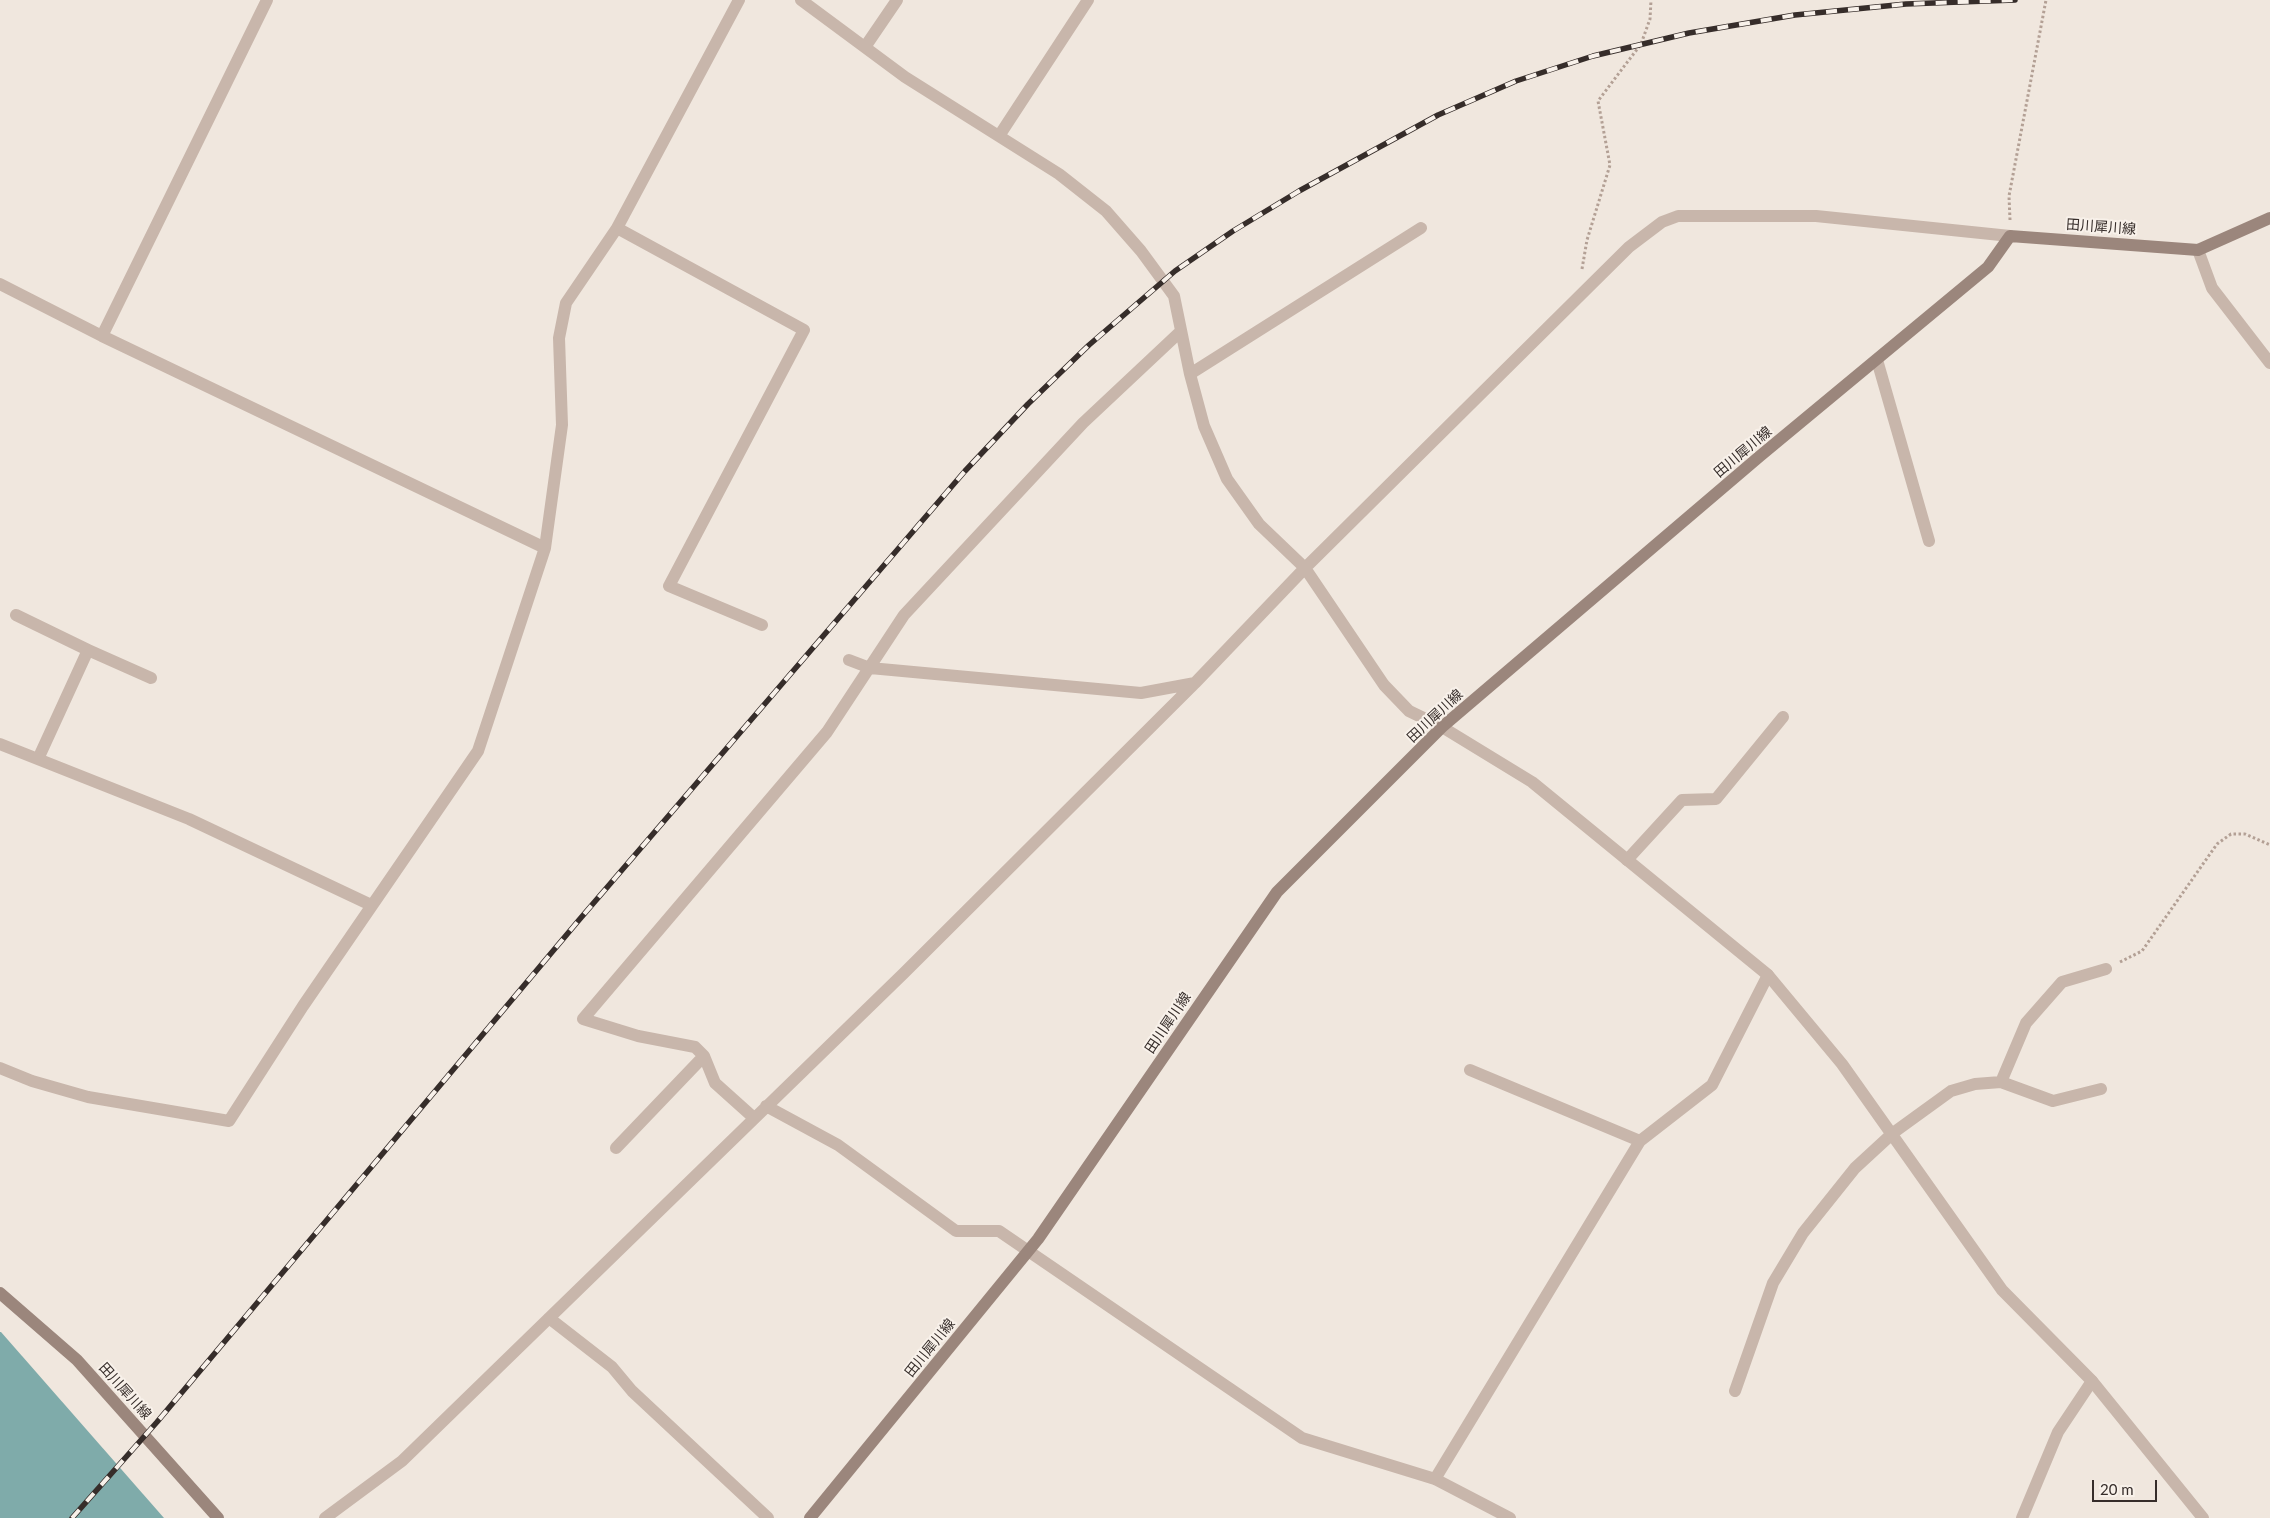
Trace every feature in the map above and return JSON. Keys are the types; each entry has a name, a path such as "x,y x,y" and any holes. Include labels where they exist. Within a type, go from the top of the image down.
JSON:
{"main road":[{"name":"田川犀川線","path":"810,1518 1028,1252 1277,892 1442,727 1988,267 2010,236 2198,250 2270,218"},
{"name":"田川犀川線","path":"0,1293 77,1360 218,1518"}],"street":[{"path":"102,336 267,0"},
{"path":"0,1068 32,1081 88,1097 229,1121 371,906 478,751 545,548 562,425 559,338 566,303 618,228 739,0"},
{"path":"801,0 905,77 1059,174 1106,211 1141,251 1174,296 1180,332 1204,426 1227,479 1259,524 1305,568 1384,685 1409,711 1442,727 1532,782 1768,975 1842,1064 1893,1133 2002,1290 2092,1381 2203,1518"},
{"path":"865,47 897,0"},
{"path":"999,136 1088,0"},
{"path":"325,1518 402,1461 904,973 1195,683 1305,568 1629,247 1662,222 1678,216 1816,216 2010,236"},
{"path":"618,228 804,330 669,586 762,625"},
{"path":"1190,374 1421,228"},
{"path":"2198,250 2212,288 2270,363"},
{"path":"0,284 102,336 545,548"},
{"path":"754,1118 715,1083 704,1056 695,1046 638,1036 583,1019 827,732 904,615 1083,423 1180,332"},
{"path":"1877,360 1929,541"},
{"path":"16,615 151,678"},
{"path":"38,759 88,650"},
{"path":"849,660 870,668 1141,693 1195,683"},
{"path":"1627,860 1682,800 1690,798 1716,799 1783,717"},
{"path":"0,744 189,819 371,906"},
{"path":"2001,1082 2026,1024 2062,982 2106,969"},
{"path":"1435,1480 1640,1141 1712,1086 1768,975"},
{"path":"616,1148 704,1056"},
{"path":"1470,1070 1640,1141"},
{"path":"1736,1392 1773,1283 1803,1233 1855,1168 1893,1133 1951,1091 1975,1084 2001,1082 2053,1101 2101,1089"},
{"path":"766,1106 838,1145 956,1230 999,1231 1302,1438 1435,1480 1510,1518"},
{"path":"549,1318 612,1367 632,1392 768,1518"},
{"path":"2022,1518 2058,1432 2092,1381"}],"path":[{"path":"1584,292 1582,269 1587,240 1610,165 1598,101 1641,44 1650,19 1651,0"},
{"path":"2010,236 2010,196 2046,0"},
{"path":"2106,969 2142,951 2217,844 2231,834 2245,834 2270,845"}],"water":[{"path":"1,1332 164,1518 0,1518"}],"railway":[{"path":"72,1518 157,1422 579,920 965,471 1028,404 1089,345 1175,271 1233,231 1299,191 1438,115 1516,81 1593,56 1689,33 1795,15 1906,4 2015,0"}]}
